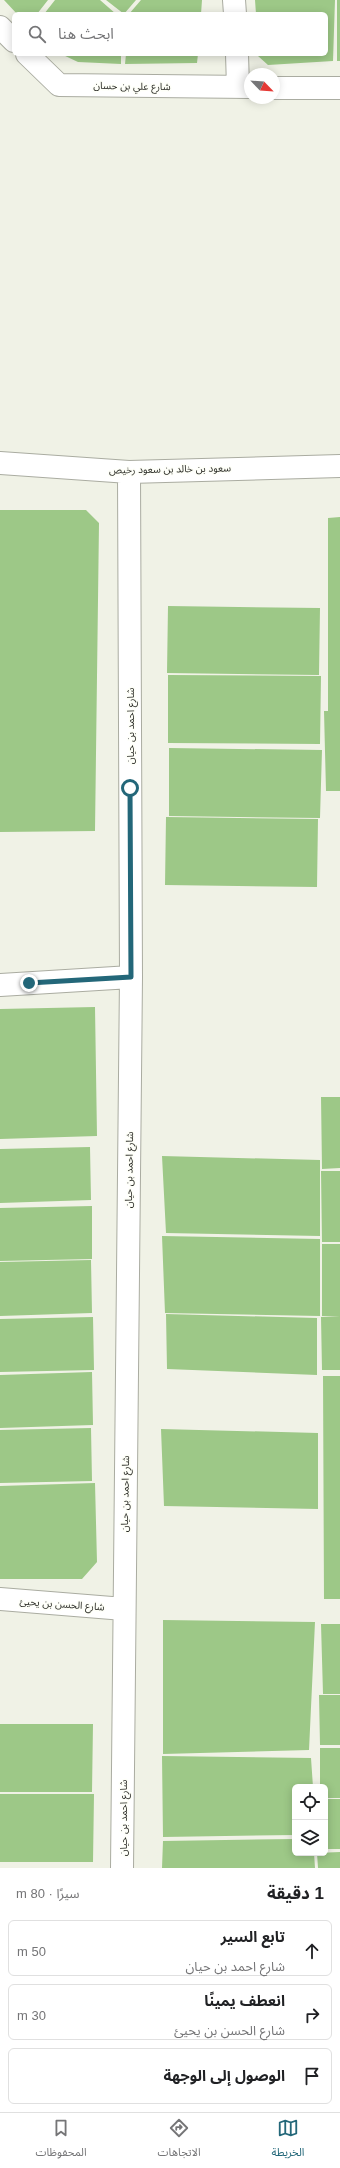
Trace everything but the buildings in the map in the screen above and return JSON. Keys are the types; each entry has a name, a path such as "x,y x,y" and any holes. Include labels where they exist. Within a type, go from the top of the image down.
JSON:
{"street":[{"path":"234,0 235,12"},
{"path":"0,27 12,39"},
{"name":"شارع علي بن حسان","path":"29,56 58,85 244,87"},
{"path":"237,56 244,87"},
{"path":"280,88 340,88"},
{"name":"سعود بن خالد بن سعود رخيص","path":"0,463 129,472 340,466"},
{"name":"شارع احمد بن حيان","path":"122,1868 131,977 129,472"},
{"path":"0,985 131,977"},
{"name":"شارع الحسن بن يحيئ","path":"0,1599 124,1609"}],"route":[{"path":"29,983 131,977 130,788"}]}
